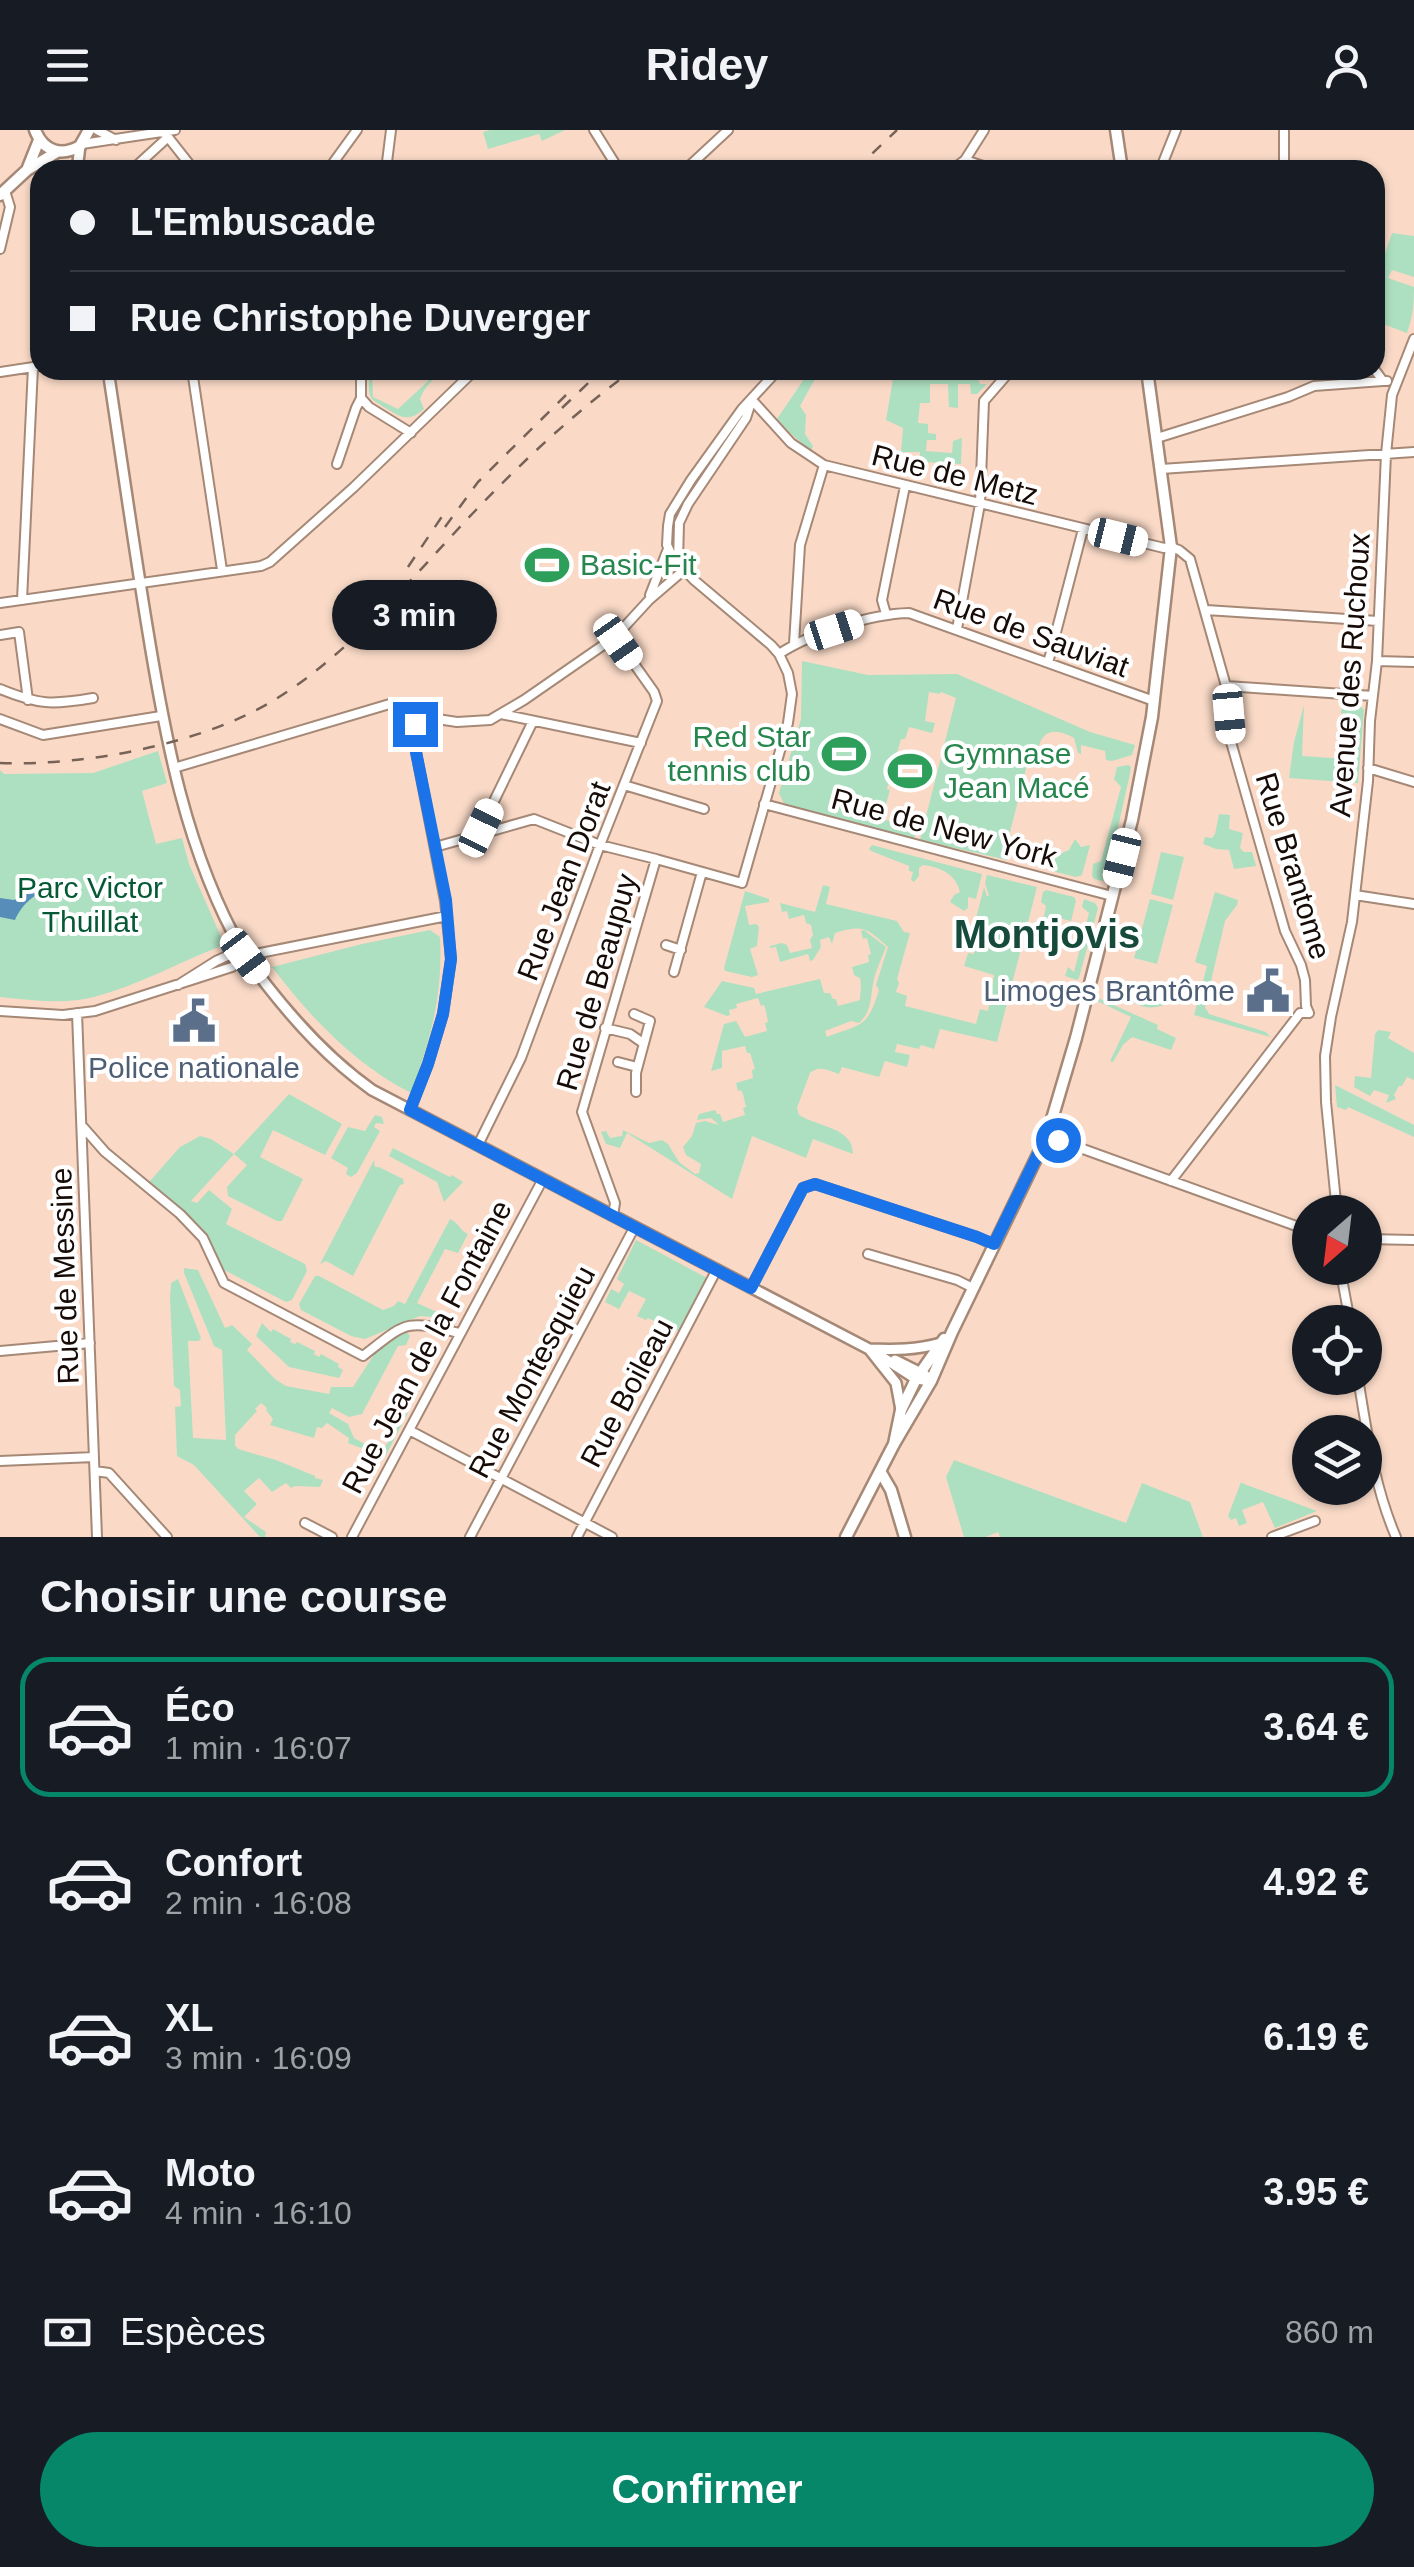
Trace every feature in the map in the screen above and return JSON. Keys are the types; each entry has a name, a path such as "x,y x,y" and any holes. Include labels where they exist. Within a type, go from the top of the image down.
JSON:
{"main road":[{"path":"45,160 81,145 89,130"},
{"path":"1116,130 1120,160"},
{"path":"37,135 50,149 60,152"},
{"path":"27,170 37,135"},
{"path":"3,193 30,168"},
{"path":"846,1537 931,1381 1047,1136 1076,1038 1132,820 1154,702 1172,547 1148,380"},
{"path":"897,1439 901,1410 918,1375 952,1332"},
{"path":"880,1471 891,1490 905,1537"}],"street":[{"path":"98,130 116,140"},
{"path":"142,160 175,130"},
{"path":"335,160 357,130"},
{"path":"387,160 391,130"},
{"path":"594,130 613,160"},
{"path":"965,160 984,130"},
{"path":"1164,160 1176,130"},
{"path":"1284,160 1286,130"},
{"path":"695,160 720,132"},
{"path":"78,160 81,145 166,135"},
{"path":"166,135 186,160"},
{"path":"60,152 67,160"},
{"path":"0,249 10,207 3,193"},
{"name":"Avenue des Ruchoux","path":"1335,1195 1325,1077 1331,1017 1348,947 1368,768 1386,454 1394,388 1414,339"},
{"path":"0,372 30,367"},
{"path":"22,600 36,380"},
{"path":"110,380 161,716 174,768 214,894 245,956 287,1010 328,1056 372,1090 931,1381"},
{"path":"194,380 222,570"},
{"path":"338,464 361,398 361,380"},
{"path":"0,603 261,566 278,557 465,380"},
{"path":"649,600 668,549 668,526 678,500 742,409 769,380"},
{"path":"958,629 980,504 984,401 1002,380"},
{"path":"1157,438 1288,398 1314,386 1384,381 1394,388"},
{"path":"361,398 411,433"},
{"path":"410,712 419,709 424,717 457,722 490,720 615,638 681,566 679,522 746,418 752,400"},
{"name":"Rue de Metz","path":"752,400 790,443 824,465 1082,529 1172,547"},
{"path":"1161,468 1414,452"},
{"path":"794,644 800,546 824,465"},
{"path":"886,614 882,600 905,486"},
{"path":"1048,663 1082,529"},
{"name":"Rue Brantome","path":"1172,547 1190,559 1206,610 1226,686 1231,742 1285,931 1301,966 1310,1012"},
{"path":"668,549 681,566 780,654"},
{"path":"661,566 681,566"},
{"path":"1206,610 1378,620"},
{"name":"Rue de Sauviat","path":"780,654 794,644 886,614 909,613 1154,702"},
{"path":"0,635 19,632 28,700"},
{"name":"Rue Jean Dorat","path":"478,1145 521,1058 657,702 615,638"},
{"name":"Rue de Beaupuy","path":"613,1216 615,1204 582,1112 605,1028 656,859 742,883 788,722 792,694 780,654"},
{"path":"1377,661 1414,662"},
{"path":"1226,686 1373,696"},
{"path":"0,689 28,700 54,704 93,698"},
{"path":"478,834 533,721 524,700"},
{"path":"174,768 394,702 410,712"},
{"path":"410,712 410,721 415,724"},
{"path":"502,714 641,743"},
{"path":"0,719 44,734 161,716"},
{"path":"415,724 424,717"},
{"path":"410,1110 443,1014 451,959 447,916 415,747 415,724"},
{"path":"1368,768 1414,782"},
{"path":"624,785 704,809"},
{"name":"Rue de New York","path":"764,804 1112,896"},
{"path":"435,847 534,819 600,845 656,859"},
{"path":"674,972 702,872"},
{"path":"1355,895 1414,904"},
{"path":"675,914 690,917"},
{"path":"0,1011 63,1015 94,1011 178,984 227,956 245,956 447,916"},
{"path":"666,945 680,950"},
{"path":"1171,1181 1297,1017 1310,1012 1331,1017"},
{"name":"Rue de Messine","path":"78,1014 97,1537"},
{"path":"634,1014 654,1022 643,1043 636,1092"},
{"path":"605,1028 630,1034 643,1043"},
{"path":"618,1062 652,1062"},
{"path":"83,1127 105,1152 203,1238 224,1283 363,1356 412,1324 459,1333"},
{"path":"1047,1136 1292,1225"},
{"name":"Rue Jean de la Fontaine","path":"352,1537 543,1179"},
{"path":"751,1288 803,1188 815,1184 994,1244"},
{"name":"Rue Montesquieu","path":"470,1537 634,1228"},
{"path":"1382,1239 1414,1240"},
{"path":"868,1254 973,1288"},
{"name":"Rue Boileau","path":"577,1537 716,1271"},
{"path":"0,1351 90,1343"},
{"path":"869,1348 901,1350 941,1343"},
{"path":"869,1348 896,1384 901,1410"},
{"path":"1361,1395 1370,1457 1396,1537"},
{"path":"409,1430 612,1537"},
{"path":"0,1461 94,1456"},
{"path":"95,1471 109,1473 167,1537"},
{"path":"1272,1537 1316,1521"},
{"path":"305,1523 332,1537"}],"green space":[{"path":"565,130 542,141 539,134 488,149 483,132"},
{"path":"1392,233 1414,236 1414,277 1392,270 1388,278 1414,287 1407,333 1385,325 1385,254"},
{"path":"369,380 373,397 398,409 434,380 420,399 424,409 406,417 370,396"},
{"path":"803,380 814,380 800,406 806,415 805,434 813,446 811,451 777,419"},
{"path":"893,380 978,380 987,384 977,394 971,394 970,384 958,384 958,408 949,407 948,384 930,384 930,403 920,403 918,423 928,424 928,433 936,434 936,440 927,440 926,451 952,453 953,441 962,438 961,464 920,461 920,452 901,452 903,428 886,420"},
{"path":"802,661 868,675 957,674 1090,732 1135,745 1132,755 1112,761 1106,760 1105,751 1081,745 1081,754 1078,753 1074,738 1058,732 1049,733 1039,746 1032,745 1006,848 1012,848 1007,860 920,840 956,698 929,692 925,721 935,723 932,733 909,727 905,739 901,739 882,819 917,828 914,839 785,806 779,793 801,719"},
{"path":"1342,702 1358,703 1364,710 1358,783 1289,778 1304,705 1302,756 1347,759 1350,715 1341,713"},
{"name":"Parc Victor Thuillat","path":"158,751 167,783 142,791 156,844 182,838 189,864 222,939 219,947 94,997 59,1001 0,997 0,770 4,774 93,773"},
{"path":"1128,765 1130,774 1107,876 1103,881 1094,879 1093,864 1101,861 1121,787 1114,779 1117,767"},
{"path":"1219,814 1230,815 1229,829 1243,833 1240,848 1252,852 1256,866 1234,869 1229,850 1203,844 1205,837 1215,834"},
{"path":"1075,839 1081,847 1090,845 1082,875 1052,871 1053,857 1069,850"},
{"path":"872,845 982,874 976,899 968,897 968,908 964,911 950,902 960,892 946,872 923,865 914,882 909,866 871,851"},
{"path":"1161,852 1184,857 1173,900 1151,894"},
{"path":"987,875 1037,887 997,1042 940,1029 934,1049 897,1044 895,1052 910,1055 907,1067 885,1061 879,1077 842,1067 839,1074 820,1069 810,1073 797,1108 799,1115 841,1133 853,1154 813,1139 806,1158 752,1136 732,1199 627,1133 620,1148 606,1144 601,1132 606,1131 610,1138 622,1136 623,1130 649,1143 662,1140 679,1162 695,1174 701,1164 686,1155 683,1147 696,1123 719,1125 711,1118 697,1120 699,1114 715,1110 723,1122 745,1115 743,1094 736,1083 753,1078 755,1069 745,1046 722,1051 722,1068 711,1071 724,1024 736,1021 745,1037 767,1031 768,1020 758,998 736,1004 737,1008 729,1010 727,1016 704,1007 722,981 754,988 756,994 820,979 824,993 830,993 838,1006 860,1000 860,978 854,975 852,967 869,962 871,954 867,938 863,939 864,930 886,947 869,1008 859,1023 851,1021 825,1031 827,1037 856,1026 867,1018 879,990 876,985 888,947 875,936 864,929 859,928 835,933 832,944 829,937 820,940 821,947 810,961 808,954 780,962 776,947 770,948 782,943 790,953 812,948 811,925 804,915 789,919 780,903 815,912 823,885 830,887 826,904 897,921 904,932 910,933 896,992 907,996 905,1006 976,1024 980,1009 988,1011 994,975 964,966 968,953 974,954 968,950 984,887 989,896"},
{"path":"1046,890 1074,897 1076,901 1071,921 1050,916 1046,932 1033,929 1035,922 1042,927 1046,906 1041,902"},
{"path":"745,891 769,899 745,906 749,925 759,927 757,946 750,949 758,975 752,977 724,968"},
{"path":"1215,892 1238,900 1225,921 1205,1007 1209,1014 1266,1032 1270,1037 1194,1015 1207,966 1195,962"},
{"path":"1084,899 1098,908 1077,980 1065,976 1068,967 1074,972 1089,913 1082,907"},
{"path":"1150,899 1173,905 1157,964 1134,958"},
{"path":"430,930 440,937 437,998 430,1035 411,1093 334,1038 272,967"},
{"path":"1167,981 1181,985 1177,999 1159,1006 1138,1005 1115,990 1117,986 1162,996"},
{"path":"1098,998 1158,1025 1157,1029 1176,1038 1171,1050 1132,1037 1110,1061 1131,1017 1097,1001"},
{"path":"1378,1030 1391,1032 1388,1038 1414,1053 1414,1080 1407,1077 1394,1095 1396,1099 1386,1103 1389,1095 1374,1090 1370,1096 1354,1087 1355,1076 1371,1078"},
{"path":"1335,1085 1414,1125 1414,1137 1348,1107 1337,1107"},
{"path":"289,1094 342,1124 325,1155 273,1130 260,1157 303,1179 282,1221 228,1196 227,1187 247,1165 234,1154"},
{"path":"375,1115 382,1117 384,1124 376,1123 374,1127 380,1131 351,1177 346,1174 348,1168 331,1158 348,1127 365,1131"},
{"path":"200,1136 234,1154 191,1201 197,1203 209,1190 232,1209 226,1224 305,1264 307,1271 292,1300 286,1302 224,1270 203,1229 149,1182 180,1147"},
{"path":"393,1148 463,1182 444,1202 437,1182 389,1156"},
{"path":"374,1160 375,1167 403,1179 404,1184 400,1185 353,1276 326,1261 320,1264"},
{"path":"450,1219 468,1234 458,1253 445,1249 417,1303 444,1318 420,1316 365,1339 351,1336 301,1310 299,1304 315,1276 383,1310 398,1301 405,1304"},
{"path":"636,1240 707,1278 679,1331 637,1316 646,1299 629,1291 619,1309 605,1302 611,1289 619,1293 624,1284 617,1279"},
{"path":"184,1268 198,1270 225,1328 232,1325 252,1344 247,1350 286,1386 329,1394 331,1387 353,1387 375,1353 405,1330 410,1336 406,1345 398,1346 362,1414 349,1417 332,1408 329,1413 348,1424 354,1438 381,1453 413,1403 385,1457 348,1443 349,1438 327,1423 317,1427 314,1438 270,1425 273,1419 261,1403 235,1435 238,1449 323,1480 320,1487 291,1488 286,1483 272,1492 259,1478 244,1491 257,1504 244,1517 266,1532 265,1537 260,1537 194,1465 177,1456 175,1407 181,1406 180,1390 174,1386 170,1297 171,1283 178,1279 201,1338 188,1341 193,1438 226,1440 222,1350 214,1346"},
{"path":"262,1323 271,1332 273,1329 290,1342 339,1364 343,1370 339,1378 289,1367 256,1336"},
{"path":"954,1460 1126,1523 1142,1483 1190,1502 1203,1537 1000,1537 998,1532 986,1537 964,1537 946,1477"},
{"path":"1241,1482 1292,1505 1317,1511 1275,1528 1263,1502 1242,1510 1247,1523 1239,1526 1236,1518 1231,1520 1228,1516"}],"water":[{"path":"63,882 64,887 32,898 15,920 0,917 0,898 14,900 36,887"}],"railway":[{"path":"866,160 897,130"},
{"path":"562,408 591,380"},
{"path":"0,763 68,761 140,750 210,730 271,702 354,638 531,455 620,380"},
{"path":"445,527 478,482 566,395"},
{"path":"408,567 447,509"}],"place":[{"name":"Basic-Fit","path":"547,565"},
{"name":"Red Star tennis club","path":"844,754"},
{"name":"Gymnase Jean Macé","path":"910,771"},
{"name":"Limoges Brantôme","path":"1268,991"},
{"name":"Police nationale","path":"194,1021"}],"district":[{"name":"Montjovis","path":"1047,934"}],"route":[{"path":"415,724 415,747 446,900 451,959 443,1014 410,1110 751,1288 803,1188 815,1184 994,1244 1047,1136 1058,1140"}]}
